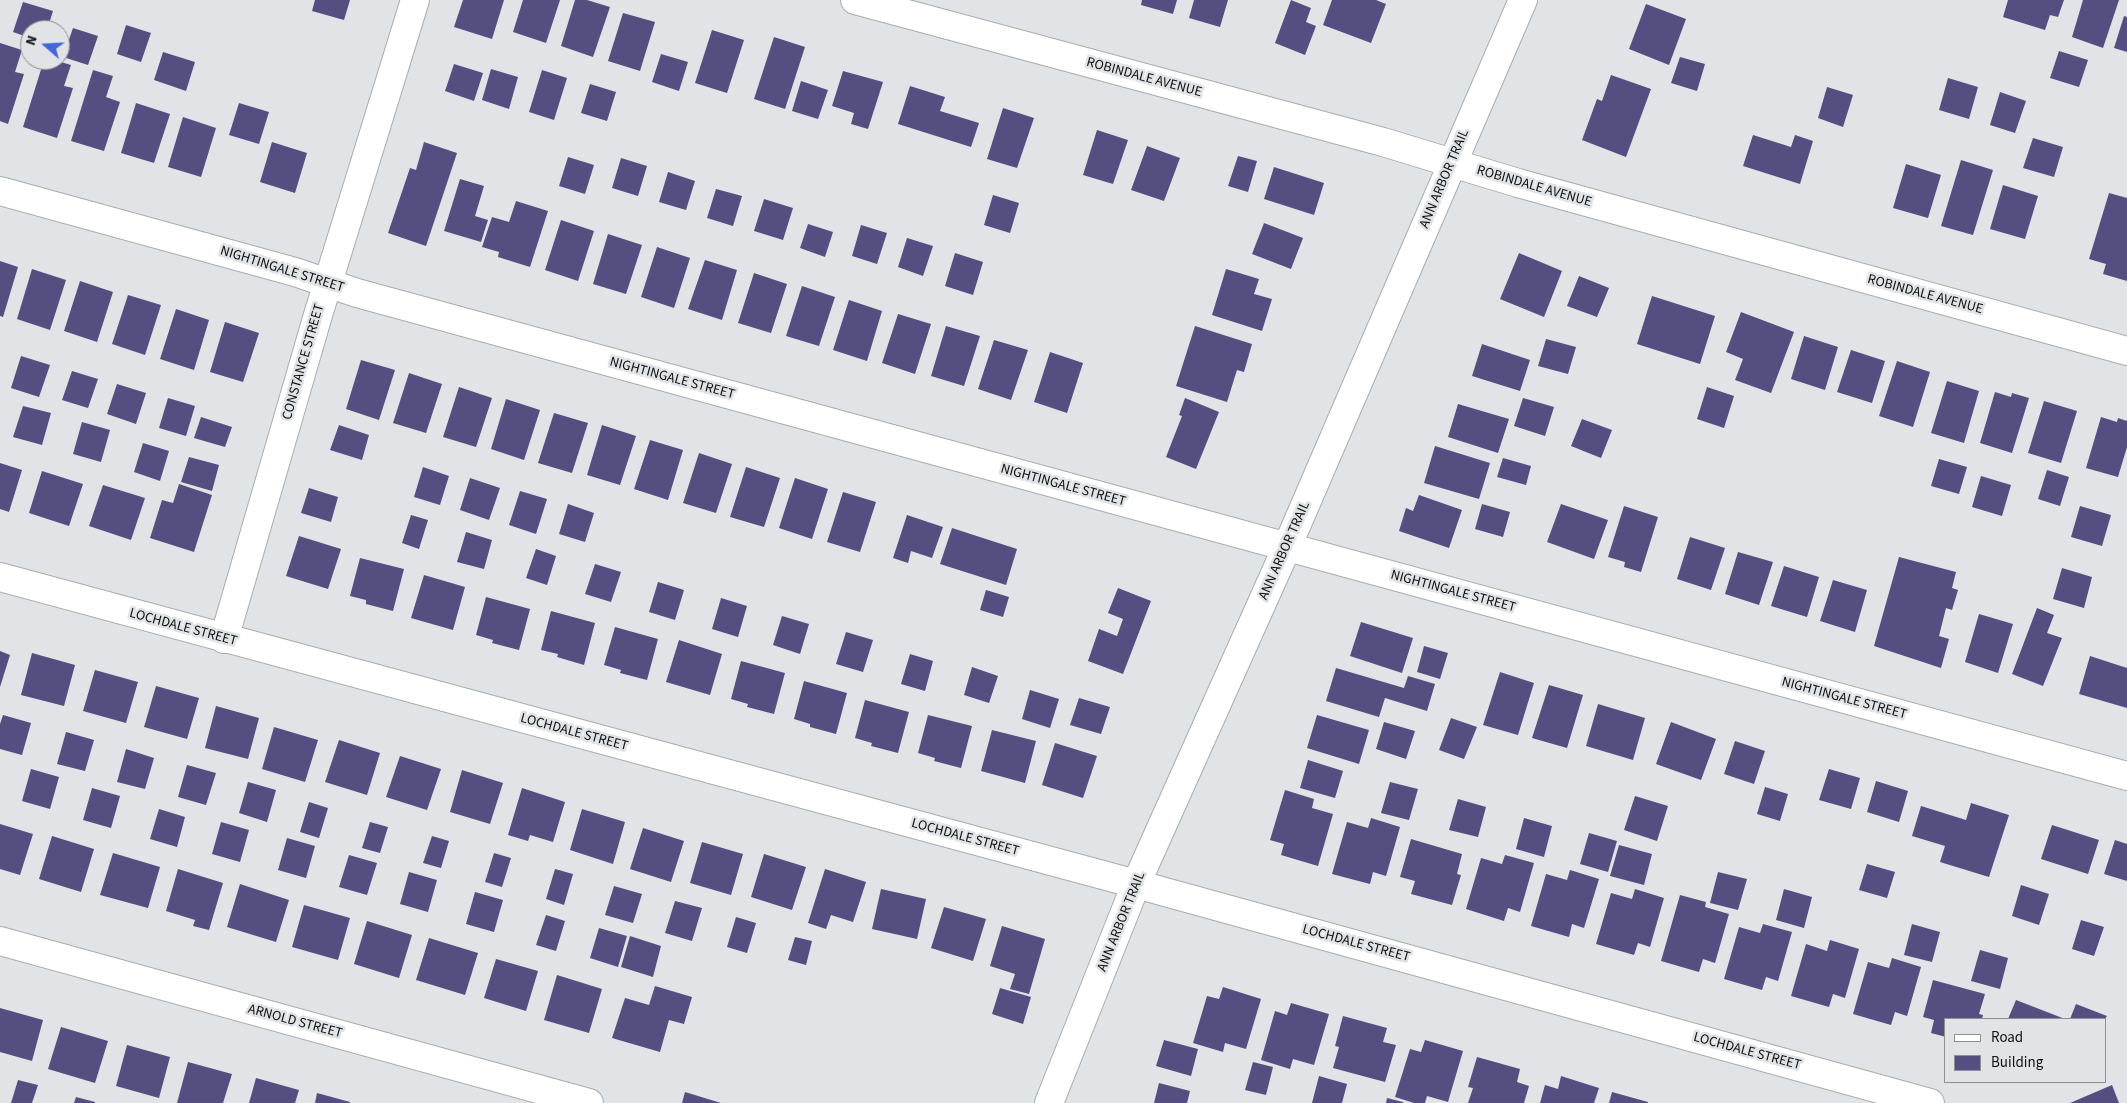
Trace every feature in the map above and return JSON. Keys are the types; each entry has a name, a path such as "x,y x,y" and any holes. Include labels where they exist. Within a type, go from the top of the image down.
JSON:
{"street":[{"name":"CONSTANCE STREET","path":"224,639 328,282 415,0"},
{"name":"ROBINDALE AVENUE","path":"855,0 1452,162 1518,183 2127,351"},
{"name":"ANN ARBOR TRAIL","path":"1049,1103 1136,884 1286,547 1523,0"},
{"name":"NIGHTINGALE STREET","path":"0,191 328,282 357,293 2127,776"},
{"name":"LOCHDALE STREET","path":"0,577 1136,884 1930,1103"},
{"name":"ARNOLD STREET","path":"0,941 589,1103"}],"building":[{"path":"315,0 350,0 344,20 312,11"},
{"path":"463,0 504,0 492,39 454,27"},
{"path":"523,0 560,0 546,43 513,32"},
{"path":"575,0 587,0 610,7 593,57 561,46"},
{"path":"1142,0 1177,0 1173,14 1141,5"},
{"path":"1194,0 1228,0 1220,27 1189,18"},
{"path":"1291,0 1311,8 1306,22 1316,26 1305,55 1275,43"},
{"path":"1332,0 1376,0 1386,4 1371,43 1323,25"},
{"path":"2008,0 2064,0 2058,17 2050,15 2045,30 2003,17"},
{"path":"2083,0 2119,0 2103,48 2072,37"},
{"path":"23,2 53,11 50,20 20,20 20,34 13,32"},
{"path":"1646,4 1686,19 1669,65 1629,49"},
{"path":"623,13 655,22 640,71 608,61"},
{"path":"2124,16 2127,17 2127,52 2114,48"},
{"path":"126,25 151,33 141,62 117,54"},
{"path":"73,28 98,36 88,65 70,59 70,37"},
{"path":"712,30 744,40 727,93 695,83"},
{"path":"774,37 805,47 785,109 754,99"},
{"path":"0,43 20,49 15,72 24,74 8,124 0,121"},
{"path":"2059,51 2088,60 2079,87 2050,78"},
{"path":"163,52 195,62 186,91 154,80"},
{"path":"661,54 688,62 679,91 652,82"},
{"path":"1680,57 1705,64 1697,91 1671,83"},
{"path":"454,64 483,73 474,101 445,91"},
{"path":"491,69 518,77 509,109 482,100"},
{"path":"41,70 69,70 64,86 73,88 57,138 23,127"},
{"path":"93,70 113,76 106,97 120,102 104,151 71,141"},
{"path":"542,70 567,78 554,120 529,112"},
{"path":"843,71 883,82 868,129 851,124 854,113 832,106"},
{"path":"1611,75 1651,89 1626,157 1582,140 1597,99 1602,101"},
{"path":"1948,78 1978,87 1969,119 1939,110"},
{"path":"801,81 828,90 818,119 792,111"},
{"path":"590,84 616,92 607,121 581,113"},
{"path":"910,86 945,97 940,111 979,123 971,147 898,124"},
{"path":"1827,87 1853,95 1843,127 1818,118"},
{"path":"2000,92 2026,101 2015,133 1990,125"},
{"path":"136,103 170,114 154,163 121,153"},
{"path":"239,103 269,112 259,144 229,135"},
{"path":"1003,108 1034,118 1017,168 987,159"},
{"path":"183,117 216,128 201,177 168,167"},
{"path":"1097,130 1128,140 1113,184 1083,175"},
{"path":"1753,135 1791,147 1795,135 1813,141 1800,184 1743,166"},
{"path":"2033,138 2063,147 2054,177 2023,168"},
{"path":"272,142 307,153 295,193 260,182"},
{"path":"424,142 457,153 426,246 388,233 410,168 416,170"},
{"path":"1147,146 1180,158 1164,201 1131,190"},
{"path":"1238,156 1257,161 1248,192 1228,186"},
{"path":"568,157 594,165 585,194 559,186"},
{"path":"621,158 647,166 638,196 612,188"},
{"path":"1961,160 1993,170 1973,235 1941,226"},
{"path":"1906,164 1941,175 1928,218 1893,208"},
{"path":"1274,167 1324,183 1314,215 1264,199"},
{"path":"668,172 695,181 686,210 659,202"},
{"path":"460,179 484,186 475,216 488,220 481,242 444,231"},
{"path":"2003,185 2038,196 2025,239 1990,229"},
{"path":"716,189 742,196 733,226 707,218"},
{"path":"2109,193 2127,198 2127,281 2103,274 2106,264 2089,259"},
{"path":"993,195 1019,203 1010,233 984,225"},
{"path":"764,199 793,208 783,240 754,231"},
{"path":"516,201 548,211 530,267 498,257 499,252 482,247 492,217 509,222"},
{"path":"561,220 594,231 578,281 545,270"},
{"path":"1264,223 1303,238 1291,269 1252,254"},
{"path":"808,224 833,232 825,257 800,248"},
{"path":"861,225 887,233 877,264 852,256"},
{"path":"608,234 642,245 626,294 593,284"},
{"path":"907,238 933,246 923,276 898,267"},
{"path":"657,247 690,258 674,308 641,297"},
{"path":"955,253 983,262 973,295 945,286"},
{"path":"1519,253 1562,271 1544,317 1500,299"},
{"path":"705,260 737,270 722,320 688,309"},
{"path":"0,261 18,267 3,317 0,316"},
{"path":"32,269 66,280 50,330 17,319"},
{"path":"1226,269 1259,279 1254,294 1272,299 1262,331 1212,315"},
{"path":"754,273 787,284 771,333 738,323"},
{"path":"1579,276 1609,288 1597,317 1567,306"},
{"path":"80,281 113,292 97,342 64,331"},
{"path":"802,286 835,297 819,346 786,336"},
{"path":"128,295 161,305 145,355 112,344"},
{"path":"1652,296 1715,316 1700,364 1637,344"},
{"path":"849,300 882,311 867,361 833,350"},
{"path":"176,309 209,320 194,370 160,359"},
{"path":"1741,312 1794,332 1771,393 1735,380 1743,359 1726,352"},
{"path":"898,314 931,324 915,374 882,363"},
{"path":"225,322 259,333 243,382 210,372"},
{"path":"946,326 980,336 964,386 931,376"},
{"path":"1195,326 1252,344 1244,372 1237,370 1227,402 1176,386"},
{"path":"1804,336 1838,347 1825,390 1791,379"},
{"path":"1546,339 1576,347 1568,374 1538,366"},
{"path":"994,340 1028,350 1011,400 978,389"},
{"path":"1482,344 1530,360 1520,391 1472,376"},
{"path":"1851,350 1885,361 1872,403 1837,392"},
{"path":"1050,352 1083,363 1067,413 1034,402"},
{"path":"21,356 50,365 39,397 11,388"},
{"path":"361,360 395,370 379,420 346,409"},
{"path":"1897,361 1930,372 1913,427 1879,416"},
{"path":"72,371 98,379 88,408 62,400"},
{"path":"409,373 442,384 426,433 393,423"},
{"path":"1947,381 1979,391 1964,443 1931,433"},
{"path":"117,384 146,393 136,424 107,414"},
{"path":"459,387 492,398 476,447 443,437"},
{"path":"1707,387 1734,396 1724,428 1697,419"},
{"path":"1995,392 2011,397 2012,393 2029,398 2012,453 1980,443"},
{"path":"168,398 195,406 186,436 159,428"},
{"path":"1185,398 1219,412 1196,469 1166,457 1182,416 1179,415"},
{"path":"1523,398 1554,407 1545,436 1514,426"},
{"path":"506,399 540,410 524,460 491,449"},
{"path":"2044,401 2077,411 2061,463 2028,453"},
{"path":"1458,404 1509,419 1498,453 1448,437"},
{"path":"23,406 51,413 42,445 13,437"},
{"path":"554,413 588,423 572,473 538,463"},
{"path":"201,417 232,427 225,447 194,438"},
{"path":"2101,417 2117,422 2118,418 2127,421 2127,447 2118,477 2086,468"},
{"path":"1582,419 1612,430 1601,458 1571,446"},
{"path":"82,422 110,430 101,462 73,454"},
{"path":"339,425 369,435 362,460 330,450"},
{"path":"602,425 636,436 620,485 587,475"},
{"path":"650,440 683,450 668,500 634,489"},
{"path":"143,443 169,451 160,481 134,472"},
{"path":"1435,446 1490,463 1479,499 1424,483"},
{"path":"699,453 732,464 716,513 683,503"},
{"path":"189,457 219,465 212,491 181,482"},
{"path":"1503,458 1531,466 1526,485 1497,477"},
{"path":"1939,459 1967,467 1959,494 1931,486"},
{"path":"0,463 22,470 9,512 0,509"},
{"path":"423,467 449,476 440,505 414,497"},
{"path":"746,467 780,478 764,527 730,517"},
{"path":"2047,470 2069,477 2060,506 2038,499"},
{"path":"42,471 83,484 69,526 29,513"},
{"path":"1981,476 2011,485 2002,516 1972,507"},
{"path":"470,478 500,488 489,520 460,510"},
{"path":"795,478 828,489 812,539 779,528"},
{"path":"179,484 212,495 194,552 150,538 162,500 173,503"},
{"path":"103,485 145,498 131,540 89,526"},
{"path":"309,488 338,497 331,522 301,513"},
{"path":"520,491 547,499 536,534 509,525"},
{"path":"843,492 876,502 860,552 827,542"},
{"path":"1419,495 1462,510 1449,548 1399,531 1406,508 1413,511"},
{"path":"568,504 594,513 585,542 559,534"},
{"path":"1482,504 1510,512 1503,537 1475,529"},
{"path":"1561,504 1608,520 1594,559 1547,542"},
{"path":"1624,506 1658,517 1641,572 1624,567 1625,562 1608,557"},
{"path":"2080,506 2111,515 2102,546 2071,537"},
{"path":"411,515 428,520 419,549 402,543"},
{"path":"907,515 943,527 932,558 911,551 908,563 893,558"},
{"path":"952,528 1017,549 1006,585 940,564"},
{"path":"466,532 492,540 484,569 457,562"},
{"path":"299,536 341,549 328,589 286,576"},
{"path":"1690,537 1725,548 1711,590 1677,579"},
{"path":"536,549 556,556 547,585 526,578"},
{"path":"1738,552 1773,562 1759,605 1725,594"},
{"path":"1899,557 1956,572 1952,588 1958,590 1952,610 1946,608 1939,636 1949,639 1941,668 1874,646"},
{"path":"360,558 404,569 393,611 366,604 366,600 350,596"},
{"path":"595,564 621,572 611,602 585,594"},
{"path":"1784,566 1819,577 1807,617 1771,606"},
{"path":"2062,568 2092,577 2084,608 2053,599"},
{"path":"424,575 465,587 453,630 411,618"},
{"path":"1833,580 1867,590 1855,632 1820,621"},
{"path":"658,582 684,590 675,620 649,612"},
{"path":"1118,588 1151,601 1123,674 1088,661 1099,629 1117,636 1123,619 1108,613"},
{"path":"986,590 1009,597 1003,617 980,610"},
{"path":"486,597 530,609 519,650 492,643 493,640 476,635"},
{"path":"721,598 747,606 738,637 712,629"},
{"path":"2037,608 2054,615 2047,633 2062,638 2043,686 2012,674"},
{"path":"551,611 595,623 584,665 557,657 558,654 541,650"},
{"path":"1979,614 2013,624 1998,673 1965,662"},
{"path":"782,616 809,624 800,654 773,645"},
{"path":"1361,622 1413,638 1402,673 1350,656"},
{"path":"615,627 658,639 647,680 620,673 621,670 604,665"},
{"path":"846,632 873,640 863,672 836,664"},
{"path":"679,640 722,654 710,695 666,682"},
{"path":"1424,646 1448,653 1440,679 1417,672"},
{"path":"0,651 10,655 0,687"},
{"path":"32,653 75,665 64,706 21,695"},
{"path":"910,654 933,661 925,691 901,684"},
{"path":"2090,656 2127,668 2127,708 2079,694"},
{"path":"741,661 785,673 774,714 747,707 748,704 731,699"},
{"path":"972,667 998,676 989,703 964,695"},
{"path":"1336,668 1404,688 1408,676 1435,684 1427,711 1385,698 1379,717 1326,701"},
{"path":"95,670 138,682 126,723 83,711"},
{"path":"1500,672 1534,683 1518,735 1483,725"},
{"path":"804,681 847,693 836,734 810,727 810,724 794,719"},
{"path":"1549,685 1583,695 1567,748 1532,738"},
{"path":"156,686 199,698 187,739 144,727"},
{"path":"1030,690 1059,699 1050,728 1022,719"},
{"path":"1079,698 1110,707 1101,734 1070,725"},
{"path":"865,700 909,712 898,753 871,746 872,743 855,738"},
{"path":"1598,704 1645,718 1633,760 1586,746"},
{"path":"216,706 259,718 248,759 205,748"},
{"path":"3,715 31,723 22,755 0,749 0,724"},
{"path":"928,715 972,726 961,768 934,761 935,758 918,753"},
{"path":"1317,715 1369,730 1359,764 1307,748"},
{"path":"1451,718 1477,727 1464,759 1439,750"},
{"path":"1384,722 1415,731 1406,759 1376,749"},
{"path":"1671,722 1716,739 1701,780 1656,764"},
{"path":"274,727 318,740 305,782 262,769"},
{"path":"992,730 1036,741 1025,783 981,771"},
{"path":"66,732 94,740 85,771 57,764"},
{"path":"339,740 380,753 367,795 325,782"},
{"path":"1735,741 1765,751 1754,784 1724,774"},
{"path":"1055,743 1097,756 1083,798 1042,785"},
{"path":"126,749 154,758 145,789 117,782"},
{"path":"400,756 441,769 427,810 386,797"},
{"path":"1308,760 1343,771 1335,798 1300,788"},
{"path":"187,765 216,773 206,805 178,797"},
{"path":"31,769 59,777 50,809 22,801"},
{"path":"1829,769 1860,778 1851,809 1819,800"},
{"path":"462,770 503,783 490,824 450,812"},
{"path":"1876,781 1908,791 1899,822 1867,812"},
{"path":"248,782 276,790 267,822 239,813"},
{"path":"1390,782 1418,789 1409,820 1381,813"},
{"path":"1765,787 1788,794 1780,821 1757,814"},
{"path":"92,788 120,796 111,828 83,820"},
{"path":"522,788 565,802 553,842 530,835 528,841 508,835"},
{"path":"1285,790 1314,799 1312,808 1333,814 1318,866 1281,855 1284,844 1270,840"},
{"path":"1635,796 1668,806 1657,841 1624,830"},
{"path":"1458,799 1486,807 1478,837 1449,830"},
{"path":"309,802 328,808 319,838 300,832"},
{"path":"1971,803 2009,815 1989,877 1940,862 1945,846 1912,836 1921,806 1966,820"},
{"path":"159,809 185,817 177,847 150,839"},
{"path":"582,809 625,822 613,864 570,850"},
{"path":"1371,818 1400,827 1386,876 1373,872 1370,884 1332,874 1347,822 1368,828"},
{"path":"1524,818 1552,826 1544,857 1516,849"},
{"path":"221,822 249,830 240,862 212,854"},
{"path":"370,822 388,827 380,853 362,848"},
{"path":"0,824 33,834 20,875 0,869"},
{"path":"2052,825 2099,840 2088,874 2041,859"},
{"path":"643,828 684,841 671,882 630,869"},
{"path":"1589,833 1617,841 1608,872 1580,864"},
{"path":"52,836 94,849 81,892 39,879"},
{"path":"432,836 449,841 441,868 423,863"},
{"path":"287,838 315,846 306,878 278,870"},
{"path":"1411,839 1462,854 1457,874 1461,875 1452,905 1411,894 1415,881 1400,877"},
{"path":"2115,840 2127,844 2127,881 2104,874"},
{"path":"702,842 743,854 731,895 690,883"},
{"path":"1619,845 1652,854 1644,885 1610,876"},
{"path":"113,853 160,867 148,908 100,895"},
{"path":"494,853 511,858 502,887 485,882"},
{"path":"764,854 806,867 792,910 751,897"},
{"path":"349,855 377,863 367,895 339,887"},
{"path":"1505,855 1534,863 1520,912 1508,908 1504,921 1466,909 1481,858 1502,864"},
{"path":"1867,864 1895,872 1887,898 1859,890"},
{"path":"178,869 223,883 209,930 193,926 195,920 166,911"},
{"path":"555,869 573,874 564,905 546,899"},
{"path":"825,869 866,882 853,922 831,915 826,929 808,923"},
{"path":"1570,870 1599,879 1584,928 1572,924 1569,937 1531,926 1546,874 1567,880"},
{"path":"409,872 437,880 428,912 400,904"},
{"path":"1718,872 1747,879 1738,910 1710,903"},
{"path":"240,884 289,900 276,942 227,927"},
{"path":"2021,885 2049,894 2039,925 2012,916"},
{"path":"614,886 642,894 633,923 605,915"},
{"path":"881,889 926,899 917,939 872,929"},
{"path":"1635,889 1664,898 1650,947 1638,943 1634,955 1596,944 1611,893 1632,899"},
{"path":"1784,889 1812,897 1804,928 1776,920"},
{"path":"475,892 503,900 494,932 466,924"},
{"path":"1680,895 1706,902 1705,907 1729,914 1715,963 1703,959 1699,972 1661,961"},
{"path":"675,901 702,908 692,941 665,933"},
{"path":"304,905 350,918 338,960 292,947"},
{"path":"944,907 986,919 973,961 931,948"},
{"path":"546,915 565,921 556,951 536,945"},
{"path":"736,917 756,923 747,953 727,947"},
{"path":"2081,920 2104,927 2094,956 2072,949"},
{"path":"367,921 412,935 399,978 354,964"},
{"path":"1763,924 1792,932 1778,981 1766,977 1762,990 1724,979 1739,927 1760,933"},
{"path":"1912,924 1940,932 1932,962 1904,955"},
{"path":"1002,926 1045,939 1029,994 1010,989 1015,974 990,966"},
{"path":"599,928 627,936 618,967 590,958"},
{"path":"630,936 661,946 653,977 621,967"},
{"path":"795,937 812,941 806,965 788,960"},
{"path":"429,938 478,953 465,995 416,980"},
{"path":"1830,940 1859,949 1845,998 1833,994 1829,1007 1791,996 1806,944 1827,951"},
{"path":"1980,950 2008,958 2000,989 1971,981"},
{"path":"1892,958 1921,967 1907,1016 1895,1012 1891,1025 1853,1014 1868,962 1889,968"},
{"path":"496,959 538,971 526,1011 484,998"},
{"path":"557,975 602,989 589,1033 544,1020"},
{"path":"1933,980 1985,994 1979,1014 1983,1015 1982,1018 1944,1018 1944,1036 1931,1033 1934,1020 1923,1017"},
{"path":"655,986 692,997 684,1024 669,1020 660,1052 612,1038 625,998 649,1005"},
{"path":"1223,987 1261,999 1246,1049 1225,1043 1223,1052 1193,1043 1207,996 1219,999"},
{"path":"1000,988 1031,997 1023,1024 992,1014"},
{"path":"2016,1000 2062,1018 2008,1018"},
{"path":"1291,1003 1329,1014 1314,1065 1293,1059 1290,1069 1261,1060 1275,1011 1287,1015"},
{"path":"2076,1004 2107,1016 2106,1018 2070,1018"},
{"path":"0,1008 43,1020 32,1061 0,1052"},
{"path":"1343,1016 1387,1028 1383,1042 1396,1045 1385,1082 1333,1068 1339,1047 1335,1046"},
{"path":"61,1027 108,1041 95,1083 48,1069"},
{"path":"1164,1040 1198,1049 1191,1076 1156,1066"},
{"path":"1425,1040 1463,1051 1448,1102 1427,1096 1425,1103 1414,1103 1395,1097 1410,1049 1421,1052"},
{"path":"127,1045 170,1057 159,1098 116,1086"},
{"path":"1477,1057 1520,1069 1517,1082 1529,1086 1524,1103 1468,1103 1473,1088 1468,1087"},
{"path":"188,1062 232,1074 223,1103 177,1103"},
{"path":"1253,1062 1273,1067 1266,1095 1245,1090"},
{"path":"1319,1076 1347,1084 1342,1103 1312,1103"},
{"path":"1561,1076 1599,1088 1594,1103 1540,1103 1545,1085 1558,1089"},
{"path":"256,1078 299,1090 295,1103 249,1103"},
{"path":"18,1080 38,1085 32,1103 11,1103"},
{"path":"1159,1083 1190,1091 1187,1103 1154,1103"},
{"path":"2112,1085 2119,1103 2070,1103"},
{"path":"685,1092 721,1103 682,1103"},
{"path":"1612,1092 1648,1102 1648,1103 1609,1103"},
{"path":"317,1093 350,1102 350,1103 315,1103"},
{"path":"76,1097 95,1102 95,1103 74,1103"},
{"path":"1387,1098 1403,1102 1403,1103 1386,1103"}]}
